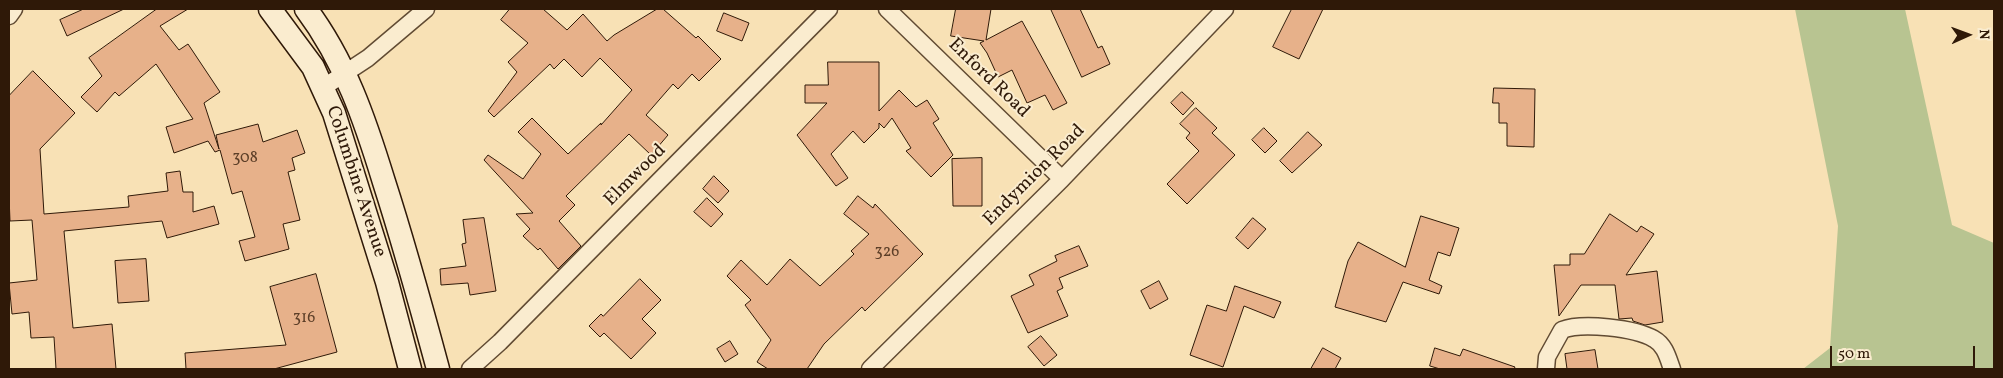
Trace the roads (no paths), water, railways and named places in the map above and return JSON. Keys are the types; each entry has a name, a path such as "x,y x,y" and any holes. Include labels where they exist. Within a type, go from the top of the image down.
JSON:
{"main road":[{"name":"Columbine Avenue","path":"270,9 295,41 324,87 373,236 410,369"},
{"name":"Columbine Avenue","path":"306,9 346,73 367,128 405,247 438,369"}],"street":[{"path":"9,16 14,9"},
{"path":"324,87 346,73 396,35 426,9"},
{"name":"Elmwood","path":"470,369 500,342 829,9"},
{"name":"Enford Road","path":"887,9 1062,179"},
{"name":"Endymion Road","path":"870,369 1062,179 1225,9"},
{"path":"1546,369 1549,352 1562,330 1583,325 1654,339 1667,356 1672,369"}]}
